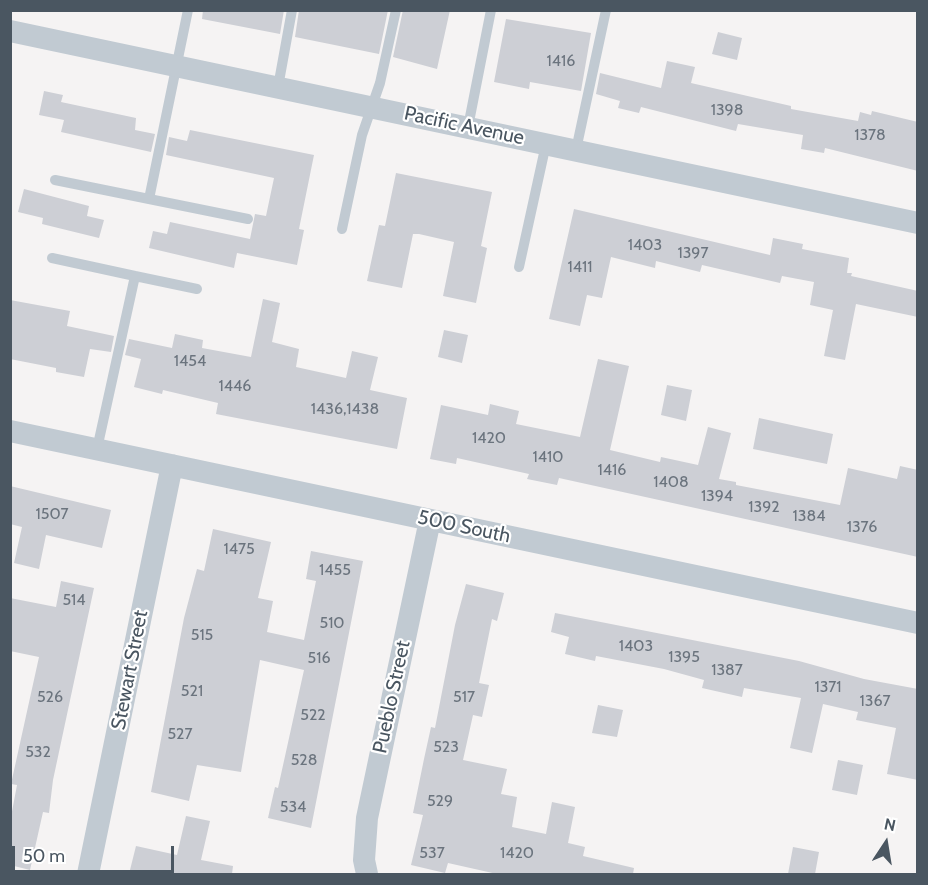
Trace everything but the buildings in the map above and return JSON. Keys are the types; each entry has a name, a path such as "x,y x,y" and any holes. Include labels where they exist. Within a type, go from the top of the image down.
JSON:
{"street":[{"name":"Pacific Avenue","path":"10,31 918,223"},
{"name":"500 South","path":"10,431 918,623"},
{"name":"Stewart Street","path":"88,874 172,465"},
{"name":"Pueblo Street","path":"367,874 364,860 367,818 430,520"}],"lane":[{"path":"149,199 188,10"},
{"path":"278,87 292,10"},
{"path":"342,229 362,135 372,107 396,10"},
{"path":"468,127 491,10"},
{"path":"576,150 606,10"},
{"path":"519,267 546,144"},
{"path":"55,180 248,219"},
{"path":"52,258 197,289"},
{"path":"97,449 135,276"}]}
